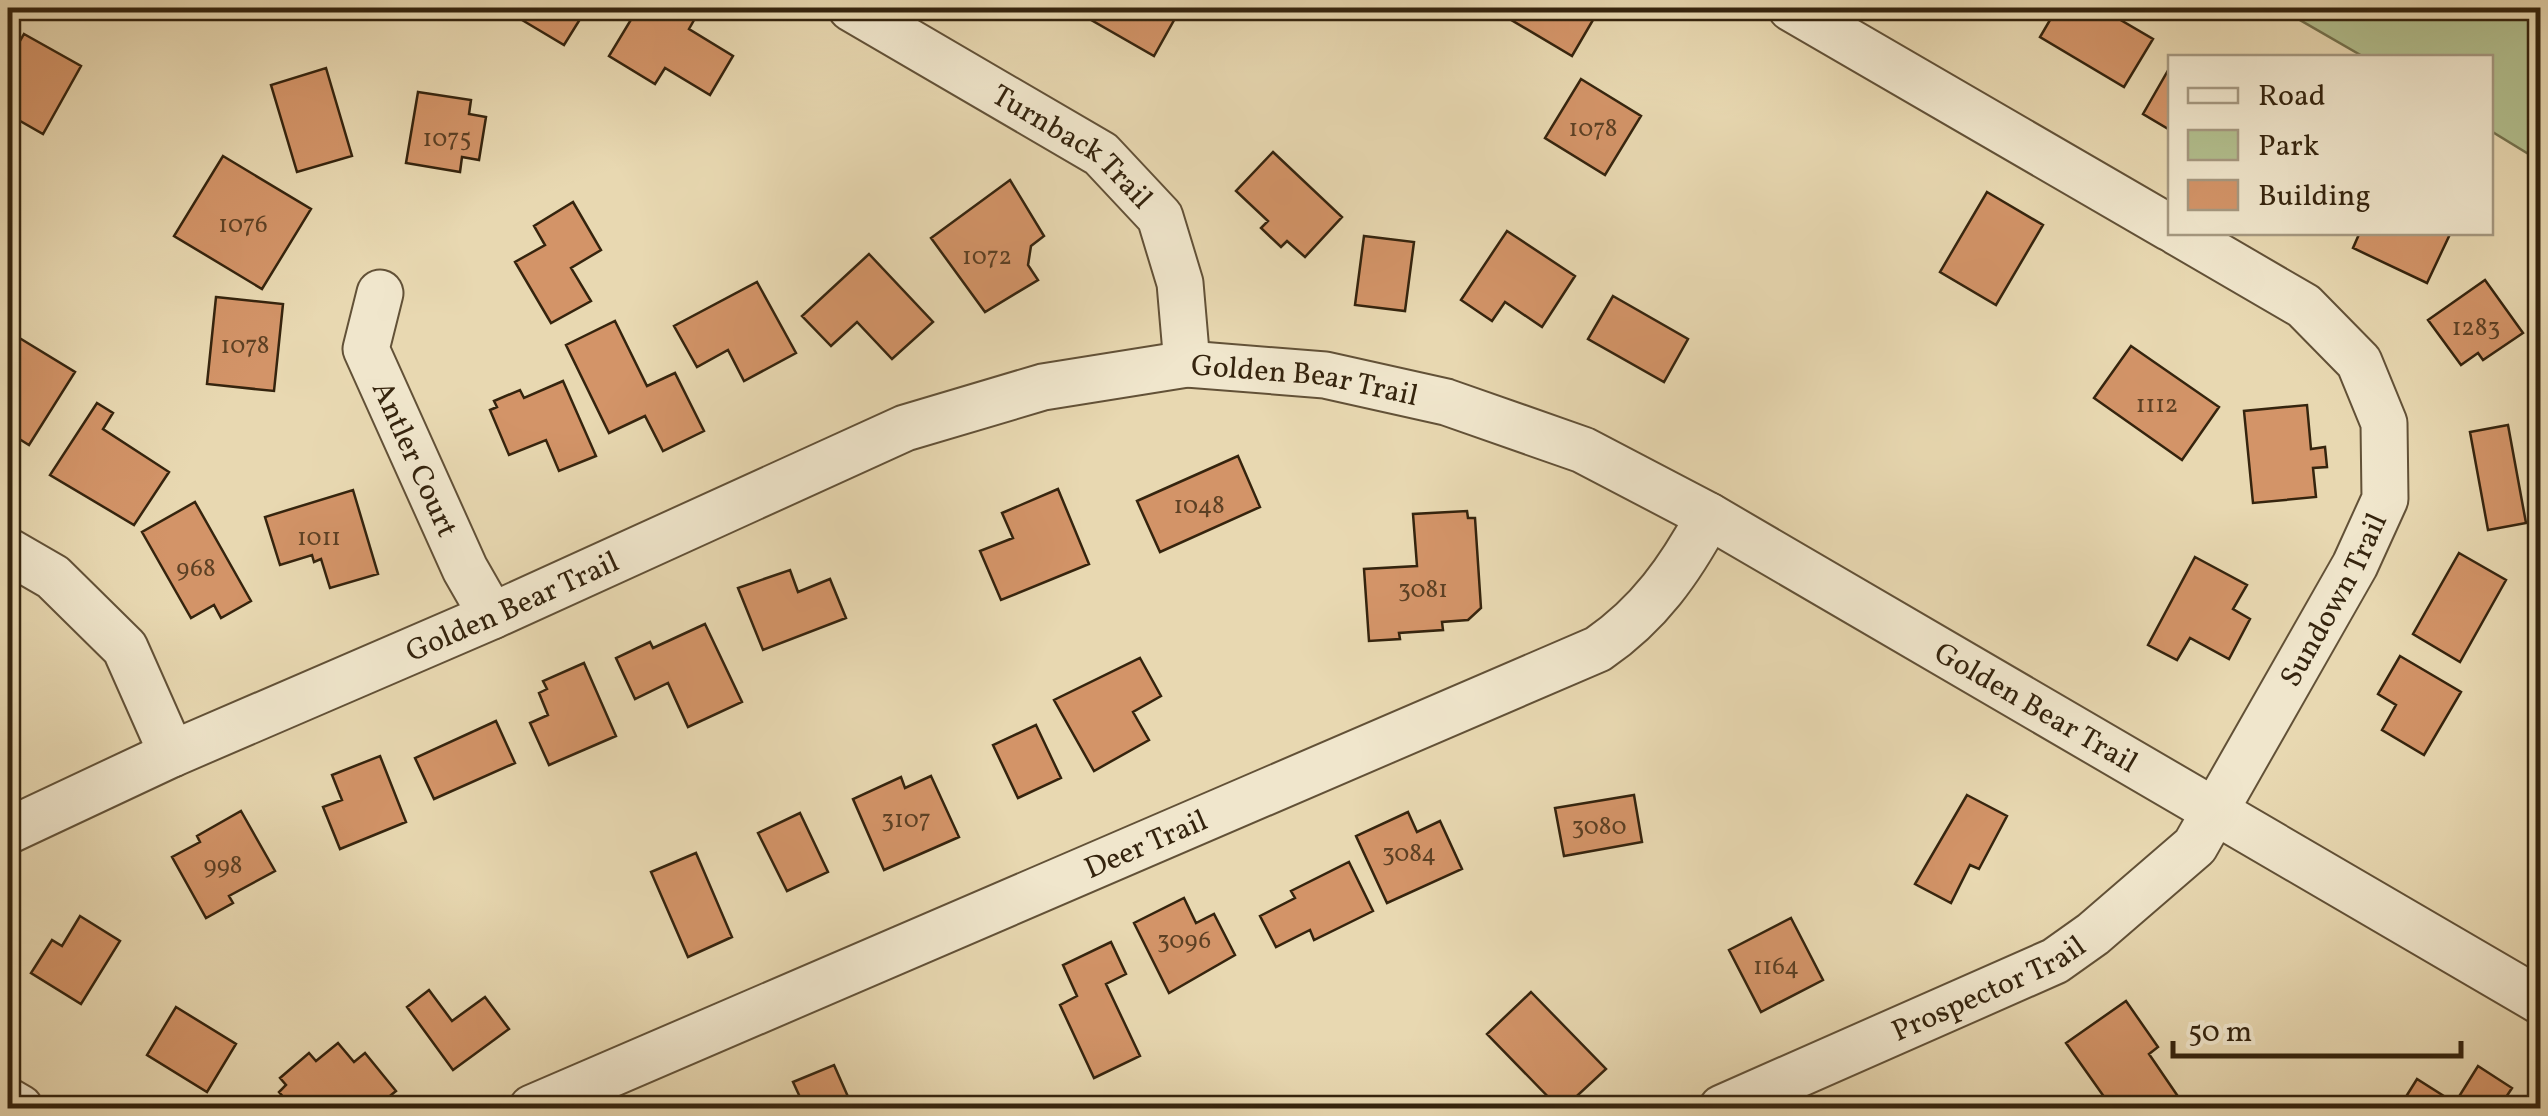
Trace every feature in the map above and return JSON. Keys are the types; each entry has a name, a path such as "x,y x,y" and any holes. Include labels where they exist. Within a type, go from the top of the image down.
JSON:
{"street":[{"name":"Turnback Trail","path":"851,8 1101,154 1160,217 1180,282 1187,364"},
{"path":"1792,8 2168,227"},
{"name":"Sundown Trail","path":"2183,235 2304,306 2359,362 2384,423 2386,499 2355,565 2216,810"},
{"name":"Antler Court","path":"380,293 366,349 466,569 492,616"},
{"name":"Golden Bear Trail","path":"8,831 172,754 492,616 905,428 1042,387 1187,364 1325,375 1446,402 1583,450 1710,516 2540,1001"},
{"name":"Deer Trail","path":"532,1108 1598,649 1635,624 1670,582 1710,516"},
{"path":"8,552 53,577 125,648 172,754"},
{"name":"Prospector Trail","path":"1722,1108 2055,961 2093,934 2195,846 2216,810"},
{"path":"8,1101 20,1108"}],"green space":[{"path":"2279,8 2540,8 2540,161 2493,132 2493,55 2361,55"}],"building":[{"path":"587,8 564,45 507,11"},
{"path":"638,8 688,8 698,13 689,29 733,56 710,95 665,68 655,84 609,56"},
{"path":"1091,8 1168,8 1178,13 1154,56 1086,17"},
{"path":"1491,8 1600,8 1572,56"},
{"path":"2057,8 2100,8 2153,39 2124,87 2040,37"},
{"path":"24,34 81,66 43,134 8,114 8,62"},
{"path":"326,68 352,156 297,172 271,85"},
{"path":"2168,70 2168,129 2143,114"},
{"path":"1581,79 1641,116 1605,175 1545,138"},
{"path":"418,92 471,100 469,114 486,117 479,160 462,157 460,172 406,163"},
{"path":"1273,152 1342,217 1305,257 1287,241 1281,247 1261,228 1268,221 1236,191"},
{"path":"223,156 311,209 262,289 174,236"},
{"path":"1010,180 1044,236 1031,246 1028,265 1038,280 985,312 931,238"},
{"path":"1987,192 2043,225 1996,305 1940,272"},
{"path":"573,202 601,250 571,268 591,301 551,323 515,262 545,245 534,226"},
{"path":"1507,231 1575,276 1542,327 1505,302 1492,321 1461,300"},
{"path":"2359,235 2450,235 2427,283 2353,248"},
{"path":"1364,236 1414,242 1405,311 1355,305"},
{"path":"869,254 933,322 892,359 857,322 831,346 802,316"},
{"path":"2485,280 2523,333 2483,360 2478,353 2461,365 2428,320"},
{"path":"757,282 796,353 744,381 728,350 697,367 674,326"},
{"path":"1613,296 1688,339 1664,382 1588,339"},
{"path":"216,297 283,304 274,391 207,384"},
{"path":"615,321 647,386 675,373 704,431 663,451 645,416 609,433 566,345"},
{"path":"8,331 75,372 29,445 8,432 8,400 17,384 8,378"},
{"path":"2131,346 2219,407 2182,460 2094,398"},
{"path":"563,381 596,456 559,471 546,440 509,455 490,410 497,407 494,401 520,390 524,398"},
{"path":"97,403 113,413 103,429 169,472 134,525 50,475"},
{"path":"2307,405 2311,449 2325,447 2327,467 2313,468 2316,497 2253,503 2244,411"},
{"path":"2508,425 2526,523 2488,530 2470,432"},
{"path":"1238,456 1260,507 1160,552 1137,501"},
{"path":"1058,489 1089,564 1001,600 980,551 1013,538 1002,513"},
{"path":"353,490 378,574 330,588 321,559 314,562 312,555 280,565 265,517"},
{"path":"195,502 251,601 221,618 214,605 191,618 142,532"},
{"path":"1467,511 1468,518 1475,518 1481,608 1468,620 1442,622 1443,630 1399,633 1400,639 1369,641 1364,569 1417,566 1413,514"},
{"path":"2459,553 2506,580 2460,662 2413,634"},
{"path":"2195,557 2247,585 2233,609 2250,619 2229,659 2190,638 2177,660 2148,645"},
{"path":"790,570 798,592 830,579 846,618 763,650 738,588"},
{"path":"705,624 742,702 688,727 668,683 635,699 616,658 650,642 653,648"},
{"path":"2400,656 2461,692 2424,755 2382,730 2396,705 2378,694"},
{"path":"1140,658 1161,696 1133,712 1149,740 1094,771 1054,700"},
{"path":"584,663 616,736 549,765 530,723 548,715 539,693 547,689 543,681"},
{"path":"496,721 515,763 434,799 415,758"},
{"path":"1036,725 1061,778 1018,798 993,745"},
{"path":"380,756 406,822 340,849 323,807 342,800 332,775"},
{"path":"931,776 959,837 884,870 853,799 901,777 905,788"},
{"path":"1634,795 1642,842 1564,856 1555,808"},
{"path":"1967,795 2007,816 1979,869 1970,865 1951,903 1915,884"},
{"path":"241,811 275,871 229,896 233,903 206,918 172,857 200,842 197,836"},
{"path":"1408,812 1417,832 1440,821 1462,869 1387,903 1356,836"},
{"path":"800,813 828,872 787,891 758,833"},
{"path":"696,853 732,937 688,957 651,872"},
{"path":"1349,862 1373,911 1314,940 1310,930 1276,947 1260,916 1295,898 1291,891"},
{"path":"1184,898 1196,923 1214,914 1235,955 1169,993 1134,923"},
{"path":"80,916 120,941 81,1004 31,973 52,940 62,946"},
{"path":"1791,918 1823,980 1761,1012 1729,950"},
{"path":"1111,942 1126,974 1106,984 1140,1056 1094,1078 1060,1005 1077,996 1063,965"},
{"path":"429,990 452,1021 485,997 509,1029 453,1070 407,1007"},
{"path":"1531,992 1606,1069 1564,1108 1559,1108 1487,1034"},
{"path":"2126,1001 2158,1047 2149,1054 2177,1095 2158,1108 2112,1108 2066,1043"},
{"path":"176,1007 236,1044 207,1092 147,1055"},
{"path":"338,1043 354,1062 365,1053 396,1091 375,1108 293,1108 279,1092 286,1085 280,1078 309,1053 316,1061"},
{"path":"834,1065 853,1108 805,1108 793,1082"},
{"path":"2478,1066 2512,1088 2499,1108 2411,1108 2402,1103 2417,1079 2455,1103"}]}
